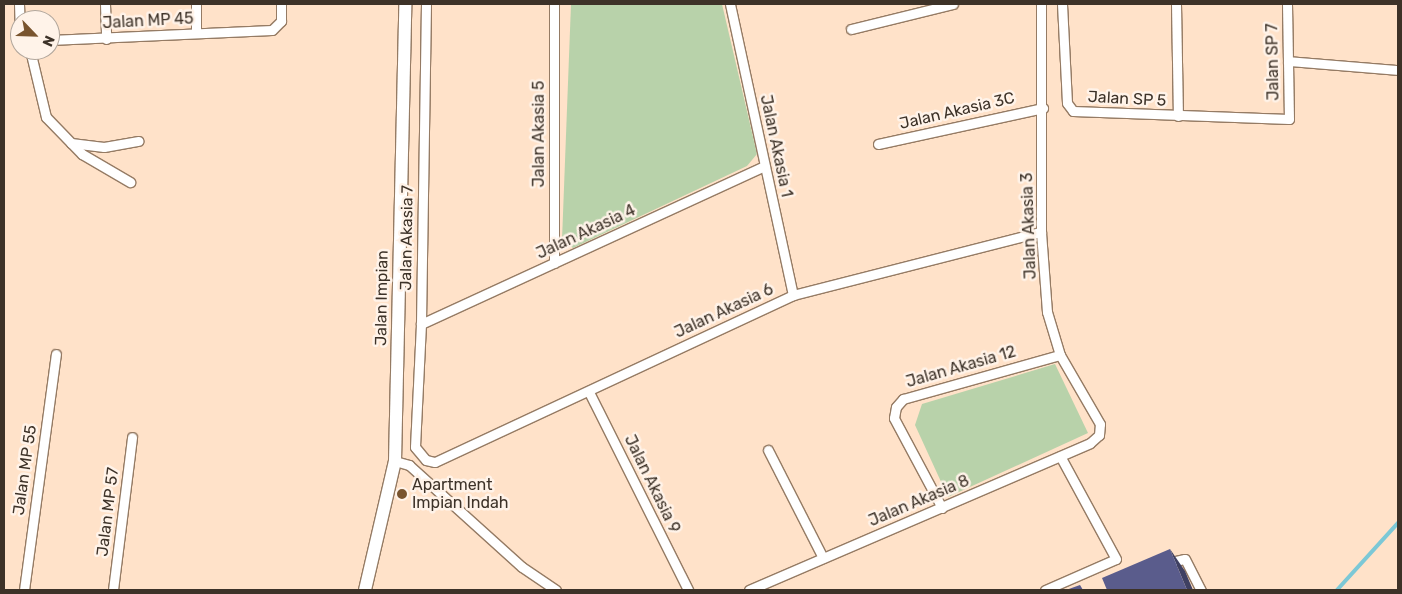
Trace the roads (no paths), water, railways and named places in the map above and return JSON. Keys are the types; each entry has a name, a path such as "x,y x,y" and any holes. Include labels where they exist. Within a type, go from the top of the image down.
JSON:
{"street":[{"path":"105,4 106,39"},
{"path":"196,4 196,33"},
{"name":"Jalan MP 45","path":"60,40 272,30 281,21 281,4"},
{"name":"Jalan Impian","path":"365,590 395,461 405,4"},
{"name":"Jalan Akasia 7","path":"426,4 421,324 415,447 426,460 436,462"},
{"name":"Jalan Akasia 5","path":"554,4 554,263"},
{"name":"Jalan Akasia 1","path":"730,4 793,295"},
{"path":"851,29 953,4"},
{"name":"Jalan Akasia 3","path":"1042,4 1041,232 1047,312 1060,355 1100,424 1099,435"},
{"name":"Jalan SP 5","path":"1062,4 1070,109 1178,116 1289,119"},
{"path":"1176,4 1178,116"},
{"name":"Jalan SP 7","path":"1287,4 1289,119"},
{"path":"32,60 46,117 82,154 130,182"},
{"path":"1288,61 1398,70"},
{"name":"Jalan Akasia 3C","path":"878,144 1043,108"},
{"path":"71,143 104,147 138,141"},
{"name":"Jalan Akasia 4","path":"421,324 764,166"},
{"name":"Jalan Akasia 6","path":"436,462 793,295 1041,232"},
{"name":"Jalan MP 55","path":"24,590 56,354"},
{"name":"Jalan Akasia 12","path":"942,508 894,418 896,407 903,399 1060,355"},
{"name":"Jalan Akasia 9","path":"589,392 688,590"},
{"name":"Jalan Akasia 8","path":"749,590 1090,443 1099,435"},
{"name":"Jalan MP 57","path":"114,590 132,437"},
{"path":"768,450 823,558"},
{"path":"1045,590 1116,559 1060,456"},
{"path":"395,461 410,465 522,567 556,590"},
{"path":"1161,566 1178,558 1185,559 1201,590"}],"waterway":[{"path":"1337,590 1398,523"}],"place":[{"name":"Apartment Impian Indah","path":"402,494"}]}
